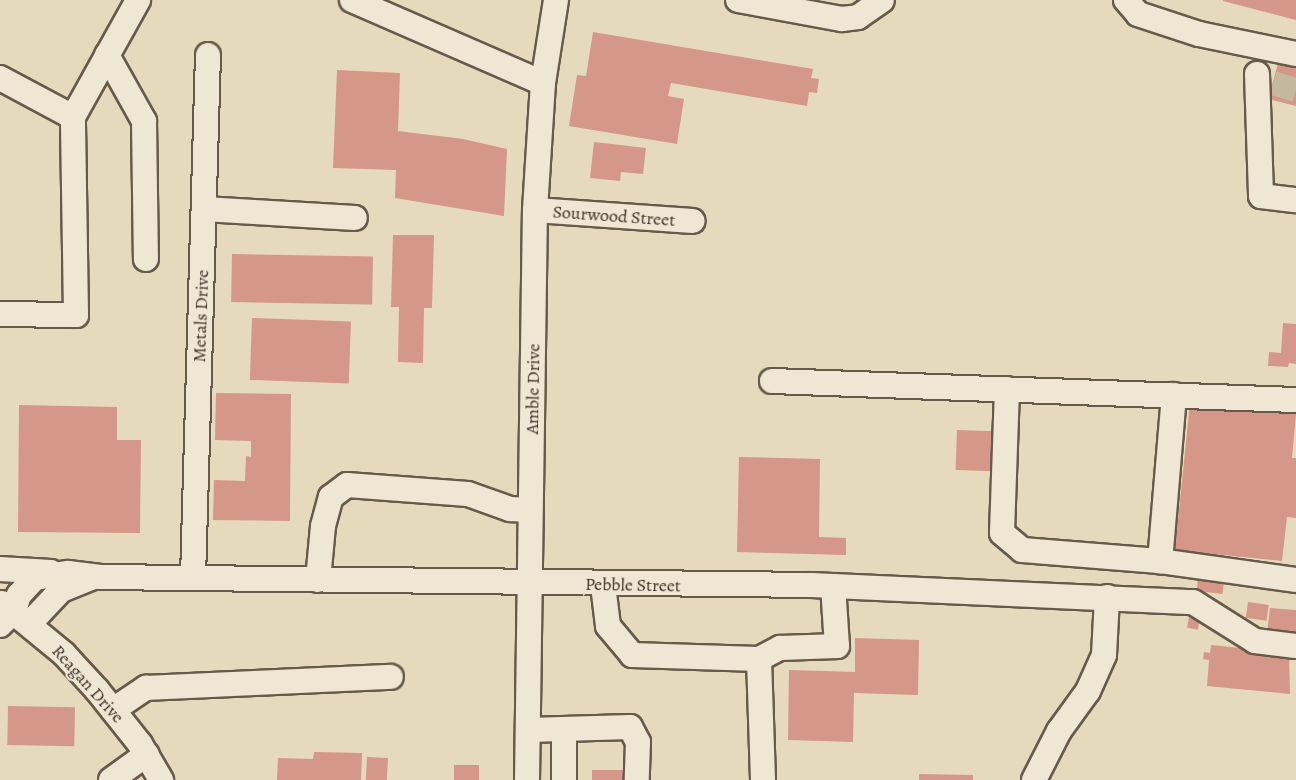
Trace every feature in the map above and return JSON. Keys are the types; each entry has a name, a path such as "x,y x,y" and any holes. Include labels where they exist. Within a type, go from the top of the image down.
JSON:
{"street":[{"path":"0,314 76,315 72,117 138,0"},
{"path":"352,0 377,13 543,83"},
{"name":"Amble Drive","path":"527,780 535,210 543,83 556,0"},
{"path":"738,0 842,19 877,5"},
{"path":"1126,0 1138,14 1226,39 1296,54"},
{"path":"1226,39 1249,71 1265,79 1261,196 1296,200"},
{"name":"Metals Drive","path":"193,578 208,55"},
{"path":"107,56 144,121 146,259"},
{"path":"0,78 72,117"},
{"path":"204,209 355,218"},
{"name":"Sourwood Street","path":"535,210 693,221"},
{"path":"772,381 1296,400"},
{"path":"1007,389 1002,533 1022,550 1160,561 1296,580"},
{"path":"1160,561 1174,395"},
{"path":"318,580 323,526 331,497 347,485 468,494 510,509 530,510"},
{"name":"Pebble Street","path":"0,569 99,577 603,585 832,586 1166,600 1205,606 1255,641 1296,646"},
{"name":"Pebble Street","path":"11,615 19,595 35,578 68,573"},
{"name":"Pebble Street","path":"11,615 82,579 99,577"},
{"path":"603,585 608,626 632,655 759,659 780,648 837,646 832,586"},
{"path":"1034,780 1059,731 1088,691 1104,655 1107,597"},
{"name":"Reagan Drive","path":"11,615 64,654 113,710 147,754 161,780"},
{"path":"759,659 763,780"},
{"path":"113,710 146,688 391,677"},
{"path":"528,730 630,727 638,742 637,780"},
{"path":"564,729 564,780"},
{"path":"111,780 147,754"}],"building":[{"path":"1223,0 1296,0 1296,20 1223,1"},
{"path":"593,32 813,69 811,78 819,79 817,93 809,92 807,106 671,83 668,96 684,99 677,144 569,126 577,75 586,76"},
{"path":"1279,60 1296,64 1296,106 1268,99"},
{"path":"337,70 400,73 398,131 463,139 507,149 504,216 395,198 396,170 333,168"},
{"path":"594,142 646,148 643,174 621,172 620,181 590,178"},
{"path":"393,235 434,235 432,308 424,308 423,363 398,362 399,307 391,307"},
{"path":"232,254 373,256 372,304 231,302"},
{"path":"252,318 351,321 349,383 250,380"},
{"path":"1283,323 1296,324 1296,364 1289,363 1288,367 1268,366 1269,352 1281,353"},
{"path":"216,393 291,394 290,521 213,520 214,480 245,481 246,456 251,457 251,441 215,440"},
{"path":"1190,403 1296,414 1292,458 1296,458 1296,518 1287,517 1282,561 1175,550"},
{"path":"19,405 117,407 117,440 141,440 140,533 18,532"},
{"path":"957,430 995,431 994,471 956,470"},
{"path":"739,457 820,459 819,537 846,538 846,555 737,552"},
{"path":"1198,580 1224,583 1222,594 1197,591"},
{"path":"1248,602 1269,605 1267,621 1246,618"},
{"path":"1270,608 1296,610 1296,637 1267,633"},
{"path":"1189,617 1200,619 1198,630 1187,628"},
{"path":"855,638 919,640 918,695 854,693 853,742 788,740 789,670 855,672"},
{"path":"1211,645 1289,653 1290,694 1207,686 1209,660 1203,659 1204,652 1210,653"},
{"path":"8,706 75,707 74,746 7,745"},
{"path":"314,752 362,753 361,780 277,780 278,758 313,759"},
{"path":"367,757 388,758 387,780 366,780"},
{"path":"454,765 479,765 479,780 454,780"},
{"path":"592,770 626,770 626,780 592,780"},
{"path":"919,774 973,775 973,780 919,780"}],"tunnel":[{"path":"1273,83 1296,90"}]}
